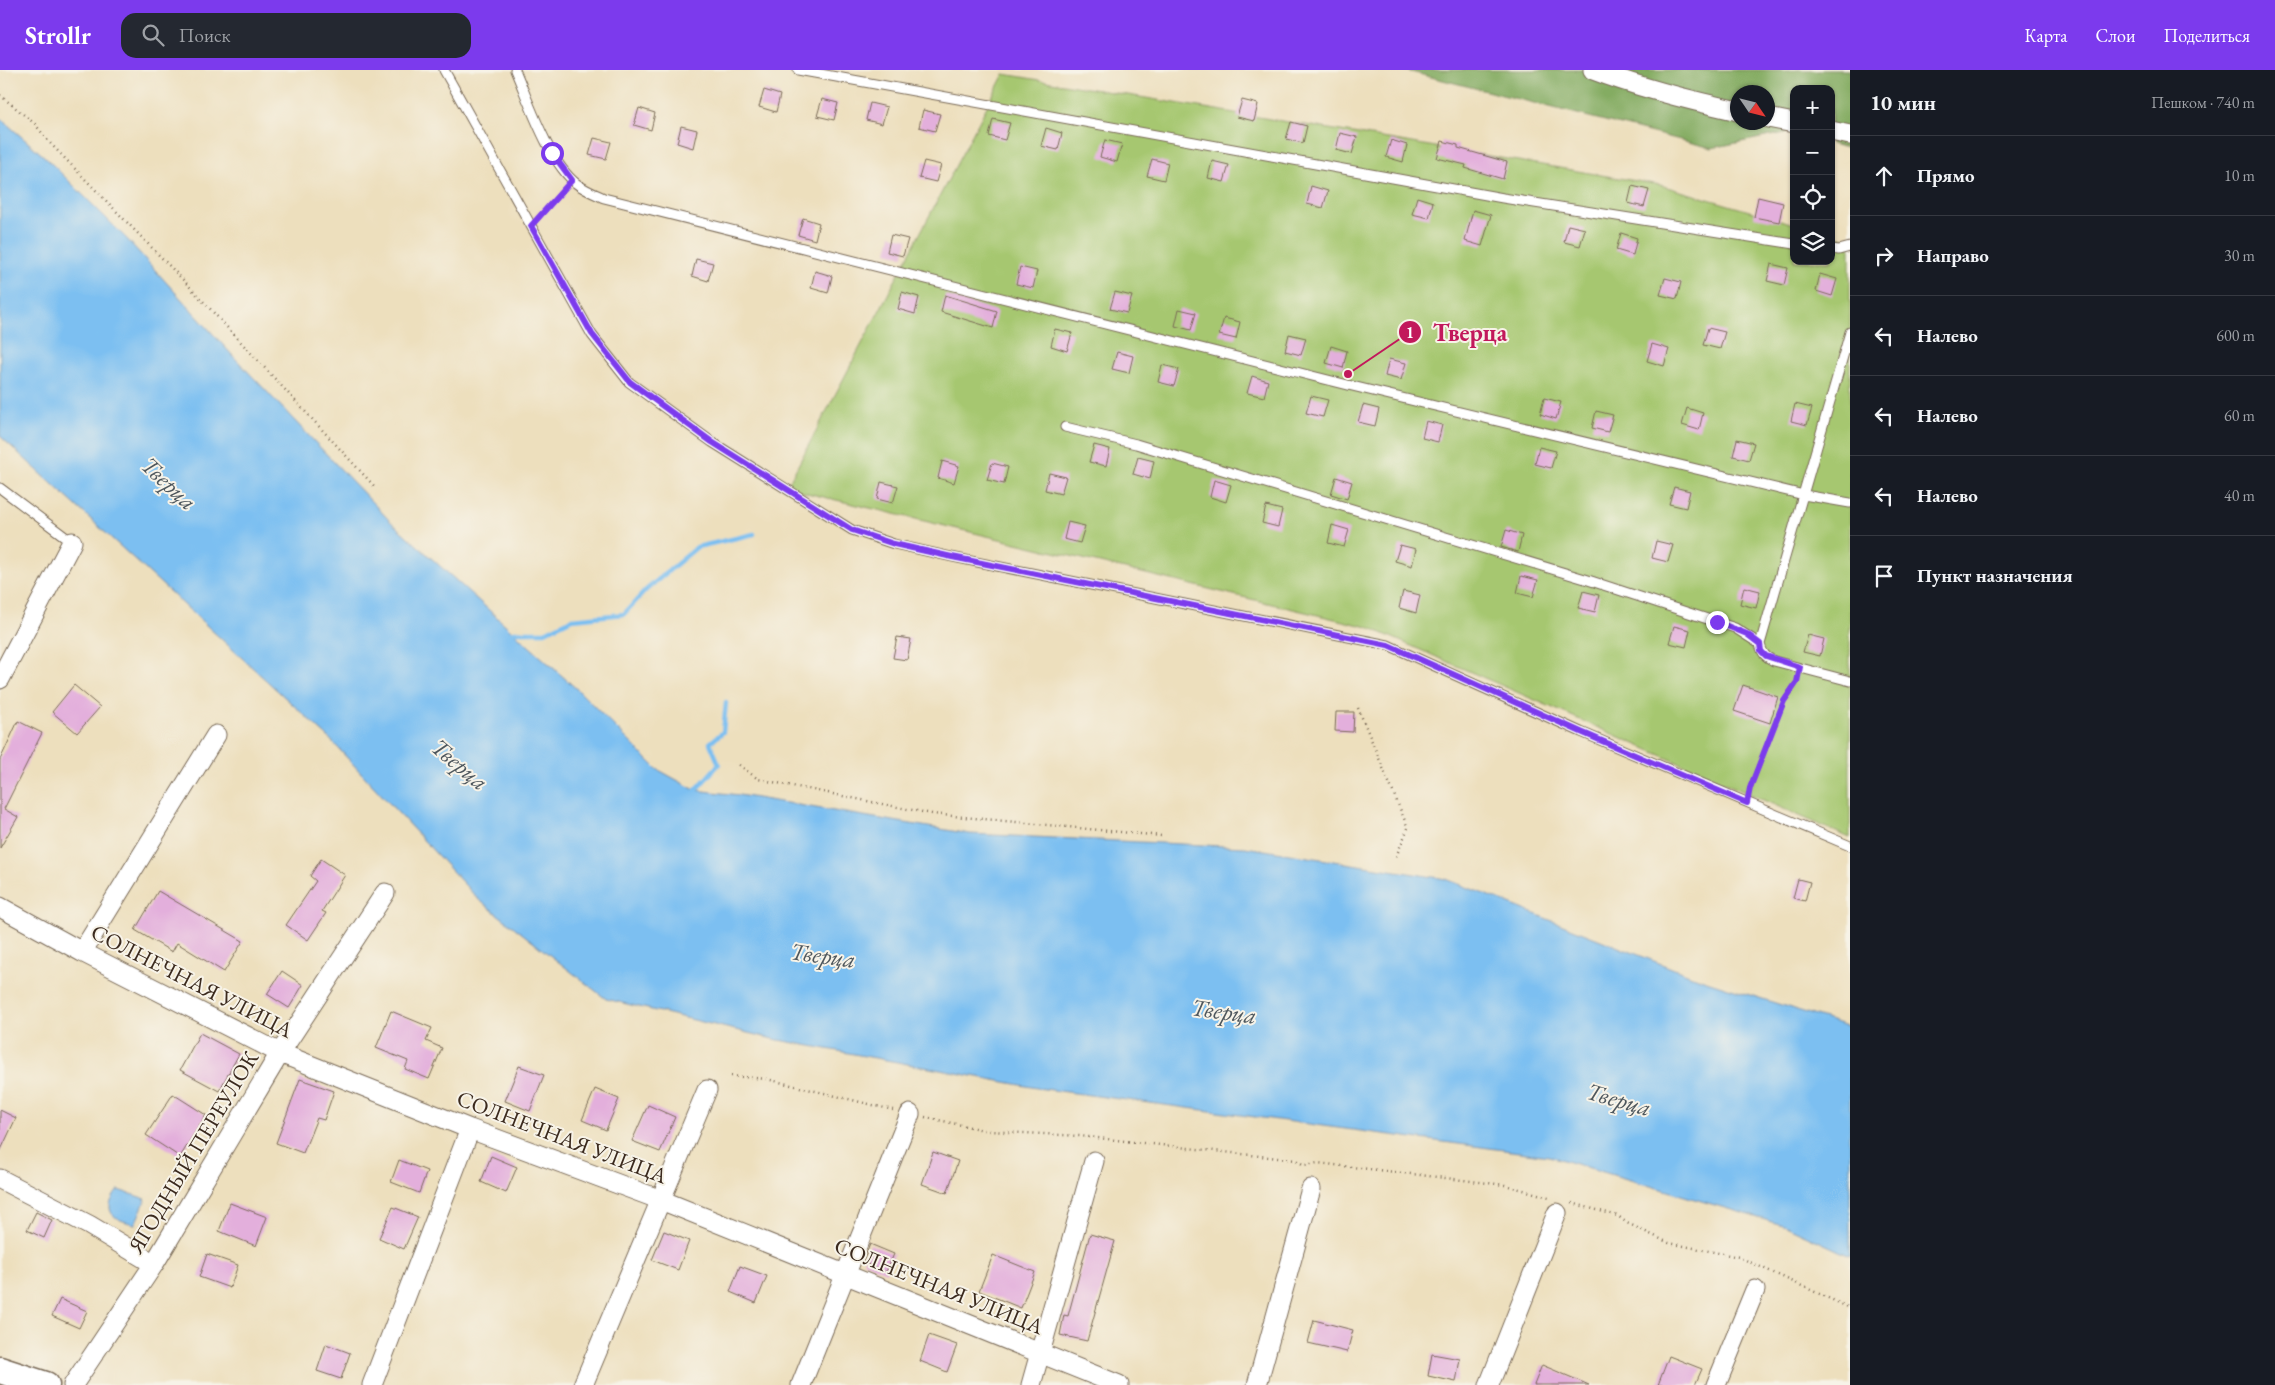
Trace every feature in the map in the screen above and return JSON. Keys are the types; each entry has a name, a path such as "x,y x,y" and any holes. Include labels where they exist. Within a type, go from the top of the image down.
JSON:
{"main road":[{"path":"0,1370 46,1385"}],"street":[{"path":"1593,70 1633,85 1681,99 1730,109"},
{"path":"1775,119 1790,122"},
{"path":"1835,132 1850,135"},
{"path":"0,679 72,542"},
{"path":"82,952 216,735"},
{"name":"ЯГОДНЫЙ ПЕРЕУЛОК","path":"73,1385 154,1264 280,1053 384,893"},
{"name":"СОЛНЕЧНАЯ УЛИЦА","path":"0,907 82,952 280,1053 470,1129 661,1200 1119,1385"},
{"path":"583,1385 707,1090"},
{"path":"801,1385 910,1114"},
{"path":"372,1385 470,1129"},
{"path":"1031,1385 1094,1161"},
{"path":"0,1179 89,1225 154,1264"},
{"path":"1257,1385 1311,1189"},
{"path":"1489,1385 1560,1204"},
{"path":"1716,1385 1756,1290"}],"lane":[{"path":"444,70 592,334 630,382 712,442 852,530 894,544 952,557 1388,645 1581,732 1850,846"},
{"path":"515,70 552,153 572,180 586,190 623,202 1348,385 1804,495 1850,503"},
{"path":"798,70 1503,198 1790,243"},
{"path":"1835,250 1850,248"},
{"path":"1850,332 1760,644 1761,651 1766,656 1850,681"},
{"path":"1065,427 1136,444 1584,579 1735,628 1760,644"},
{"path":"0,488 72,542"}],"path":[{"path":"0,95 35,124 49,142 188,285 376,488"},
{"path":"531,226 572,180"},
{"path":"1747,803 1750,788 1784,701 1797,682 1800,667"},
{"path":"1358,708 1408,828 1395,860"},
{"path":"739,766 758,779 932,814 1162,836"},
{"path":"730,1076 767,1079 988,1131 1080,1136 1296,1160 1304,1165 1318,1163 1505,1185 1560,1204 1618,1216 1627,1223 1669,1243 1739,1257 1850,1308"}],"green space":[{"path":"1403,70 1850,70 1850,149 1835,145 1835,85 1790,85 1790,132 1712,148"},
{"path":"1004,74 1660,185 1790,223 1790,265 1835,265 1835,236 1850,240 1850,838 1368,627 786,488"}],"water":[{"path":"0,118 46,158 126,238 233,356 390,521 580,692 657,769 695,790 739,795 970,834 1245,847 1446,879 1697,978 1850,1027 1850,1256 1786,1226 1549,1156 1037,1088 773,1039 606,999 478,899 327,736 0,436"},
{"path":"118,1190 146,1199 135,1224 115,1217 110,1209 110,1204"}],"building":[{"path":"764,90 780,95 776,112 759,107"},
{"path":"822,99 838,103 834,120 817,116"},
{"path":"1242,100 1258,104 1254,121 1237,117"},
{"path":"870,103 887,107 882,124 866,120"},
{"path":"639,108 655,113 651,130 634,125"},
{"path":"923,110 940,114 935,131 919,127"},
{"path":"993,119 1010,123 1005,140 989,136"},
{"path":"1291,122 1307,126 1303,143 1286,139"},
{"path":"681,126 697,130 693,148 677,143"},
{"path":"1046,128 1062,133 1058,150 1041,146"},
{"path":"1340,133 1357,137 1352,154 1336,150"},
{"path":"594,138 611,142 606,159 589,155"},
{"path":"1105,140 1122,144 1117,162 1100,157"},
{"path":"1391,140 1407,145 1403,162 1386,157"},
{"path":"1442,141 1458,145 1458,148 1507,162 1503,179 1465,168 1466,165 1437,158"},
{"path":"1152,159 1168,163 1164,180 1147,176"},
{"path":"924,161 941,165 936,182 919,178"},
{"path":"1212,161 1229,165 1224,182 1208,178"},
{"path":"1311,186 1328,191 1323,208 1307,204"},
{"path":"1632,186 1649,190 1644,207 1628,203"},
{"path":"1417,197 1433,202 1429,218 1412,214"},
{"path":"1758,197 1783,203 1779,222 1754,217"},
{"path":"1473,210 1491,215 1482,246 1465,241"},
{"path":"803,218 819,223 815,240 798,235"},
{"path":"1568,225 1585,229 1580,246 1564,242"},
{"path":"1621,233 1637,238 1633,255 1616,250"},
{"path":"891,235 908,239 903,256 887,252"},
{"path":"696,259 713,263 708,281 692,276"},
{"path":"1771,264 1788,268 1784,285 1767,281"},
{"path":"1020,267 1037,271 1033,288 1016,284"},
{"path":"815,271 832,276 828,293 811,288"},
{"path":"1820,274 1837,279 1832,296 1816,291"},
{"path":"1665,278 1681,282 1677,299 1660,295"},
{"path":"902,292 919,297 915,314 898,309"},
{"path":"1115,292 1132,296 1127,313 1110,309"},
{"path":"945,295 997,311 993,328 941,312"},
{"path":"1179,309 1196,313 1191,330 1175,326"},
{"path":"1224,318 1240,322 1236,339 1219,335"},
{"path":"1708,328 1725,332 1720,349 1703,345"},
{"path":"1055,329 1072,333 1067,351 1051,346"},
{"path":"1289,334 1306,338 1301,355 1285,351"},
{"path":"1652,344 1669,349 1664,366 1647,361"},
{"path":"1331,346 1347,351 1343,368 1326,363"},
{"path":"1117,352 1133,356 1129,373 1112,369"},
{"path":"1389,359 1406,363 1401,380 1385,376"},
{"path":"1162,365 1179,369 1174,386 1158,382"},
{"path":"1252,376 1268,381 1264,397 1247,393"},
{"path":"1311,396 1328,400 1323,417 1306,413"},
{"path":"1544,398 1561,402 1556,419 1540,414"},
{"path":"1795,404 1812,408 1807,425 1791,421"},
{"path":"1363,405 1379,409 1375,426 1358,422"},
{"path":"1687,408 1703,413 1699,430 1682,425"},
{"path":"1596,411 1613,415 1608,432 1592,428"},
{"path":"1426,421 1442,425 1438,442 1422,438"},
{"path":"1737,439 1754,443 1749,460 1733,456"},
{"path":"1094,445 1110,449 1106,466 1089,462"},
{"path":"1539,447 1556,451 1551,468 1535,464"},
{"path":"1138,457 1154,461 1150,479 1133,474"},
{"path":"942,461 959,466 954,483 938,478"},
{"path":"992,463 1008,467 1004,484 987,480"},
{"path":"1049,473 1066,477 1061,494 1045,490"},
{"path":"1336,477 1352,482 1347,499 1331,494"},
{"path":"1214,480 1231,485 1226,502 1210,497"},
{"path":"881,482 898,486 893,503 877,499"},
{"path":"1674,487 1690,491 1686,508 1669,504"},
{"path":"1266,506 1282,510 1278,527 1262,523"},
{"path":"1068,522 1085,526 1080,543 1064,539"},
{"path":"1332,525 1349,530 1344,547 1328,543"},
{"path":"1506,530 1522,535 1518,552 1501,547"},
{"path":"1656,541 1673,545 1668,562 1652,558"},
{"path":"1400,545 1416,549 1412,566 1395,561"},
{"path":"1521,576 1538,580 1533,597 1517,593"},
{"path":"1744,587 1760,591 1756,608 1740,604"},
{"path":"1403,591 1420,595 1416,613 1399,608"},
{"path":"1583,591 1599,595 1595,612 1578,608"},
{"path":"1674,626 1690,630 1686,647 1669,643"},
{"path":"1808,635 1824,639 1820,656 1803,652"},
{"path":"897,637 911,639 907,660 893,658"},
{"path":"74,685 100,707 77,733 52,712"},
{"path":"1743,685 1778,697 1770,723 1734,711"},
{"path":"1336,712 1354,712 1353,732 1335,731"},
{"path":"18,721 42,733 4,809 18,817 0,848 0,760"},
{"path":"321,859 345,875 322,911 326,913 308,940 286,925 316,881 310,876"},
{"path":"1798,879 1810,882 1805,901 1793,898"},
{"path":"158,891 243,941 224,972 177,943 172,952 135,930"},
{"path":"282,971 303,985 289,1008 267,994"},
{"path":"391,1011 432,1028 426,1041 442,1048 429,1079 405,1069 408,1061 376,1048"},
{"path":"200,1033 239,1054 219,1091 180,1070"},
{"path":"519,1066 544,1075 530,1111 505,1101"},
{"path":"300,1079 334,1091 324,1120 317,1118 303,1153 276,1143"},
{"path":"595,1089 619,1099 606,1130 582,1120"},
{"path":"173,1094 206,1115 180,1157 146,1135"},
{"path":"648,1105 675,1117 660,1152 632,1141"},
{"path":"0,1110 16,1118 0,1152"},
{"path":"933,1152 958,1161 947,1193 922,1184"},
{"path":"491,1156 517,1167 506,1193 481,1182"},
{"path":"399,1160 427,1171 419,1193 391,1182"},
{"path":"230,1203 267,1217 256,1246 219,1231"},
{"path":"393,1207 418,1217 404,1249 379,1238"},
{"path":"36,1212 52,1220 44,1238 27,1230"},
{"path":"664,1231 689,1241 678,1270 652,1260"},
{"path":"1090,1234 1115,1241 1087,1341 1060,1335 1064,1315 1068,1316"},
{"path":"870,1244 894,1254 886,1272 863,1262"},
{"path":"207,1254 238,1265 230,1288 199,1277"},
{"path":"993,1255 1035,1272 1021,1308 979,1291"},
{"path":"740,1266 767,1276 756,1303 730,1292"},
{"path":"60,1299 87,1311 79,1328 52,1316"},
{"path":"1314,1320 1353,1330 1347,1352 1308,1343"},
{"path":"929,1335 957,1345 947,1372 920,1361"},
{"path":"326,1344 350,1353 341,1379 317,1371"},
{"path":"1432,1354 1460,1359 1456,1382 1428,1376"},
{"path":"1669,1356 1702,1369 1695,1385 1658,1385"},
{"path":"1542,1365 1589,1385 1534,1385"}],"waterway":[{"path":"510,634 514,632 545,632 572,619 624,614 646,590 697,547 754,534"},
{"path":"693,795 719,764 710,743 723,732 726,703"}],"place":[{"name":"Тверца","path":"1348,374"}],"route":[{"path":"552,153 572,180 531,226 592,334 630,382 712,442 852,530 894,544 952,557 1388,645 1581,732 1747,803 1750,788 1784,701 1797,682 1800,667 1774,661 1766,656 1761,651 1760,644 1747,634 1717,622"}]}
